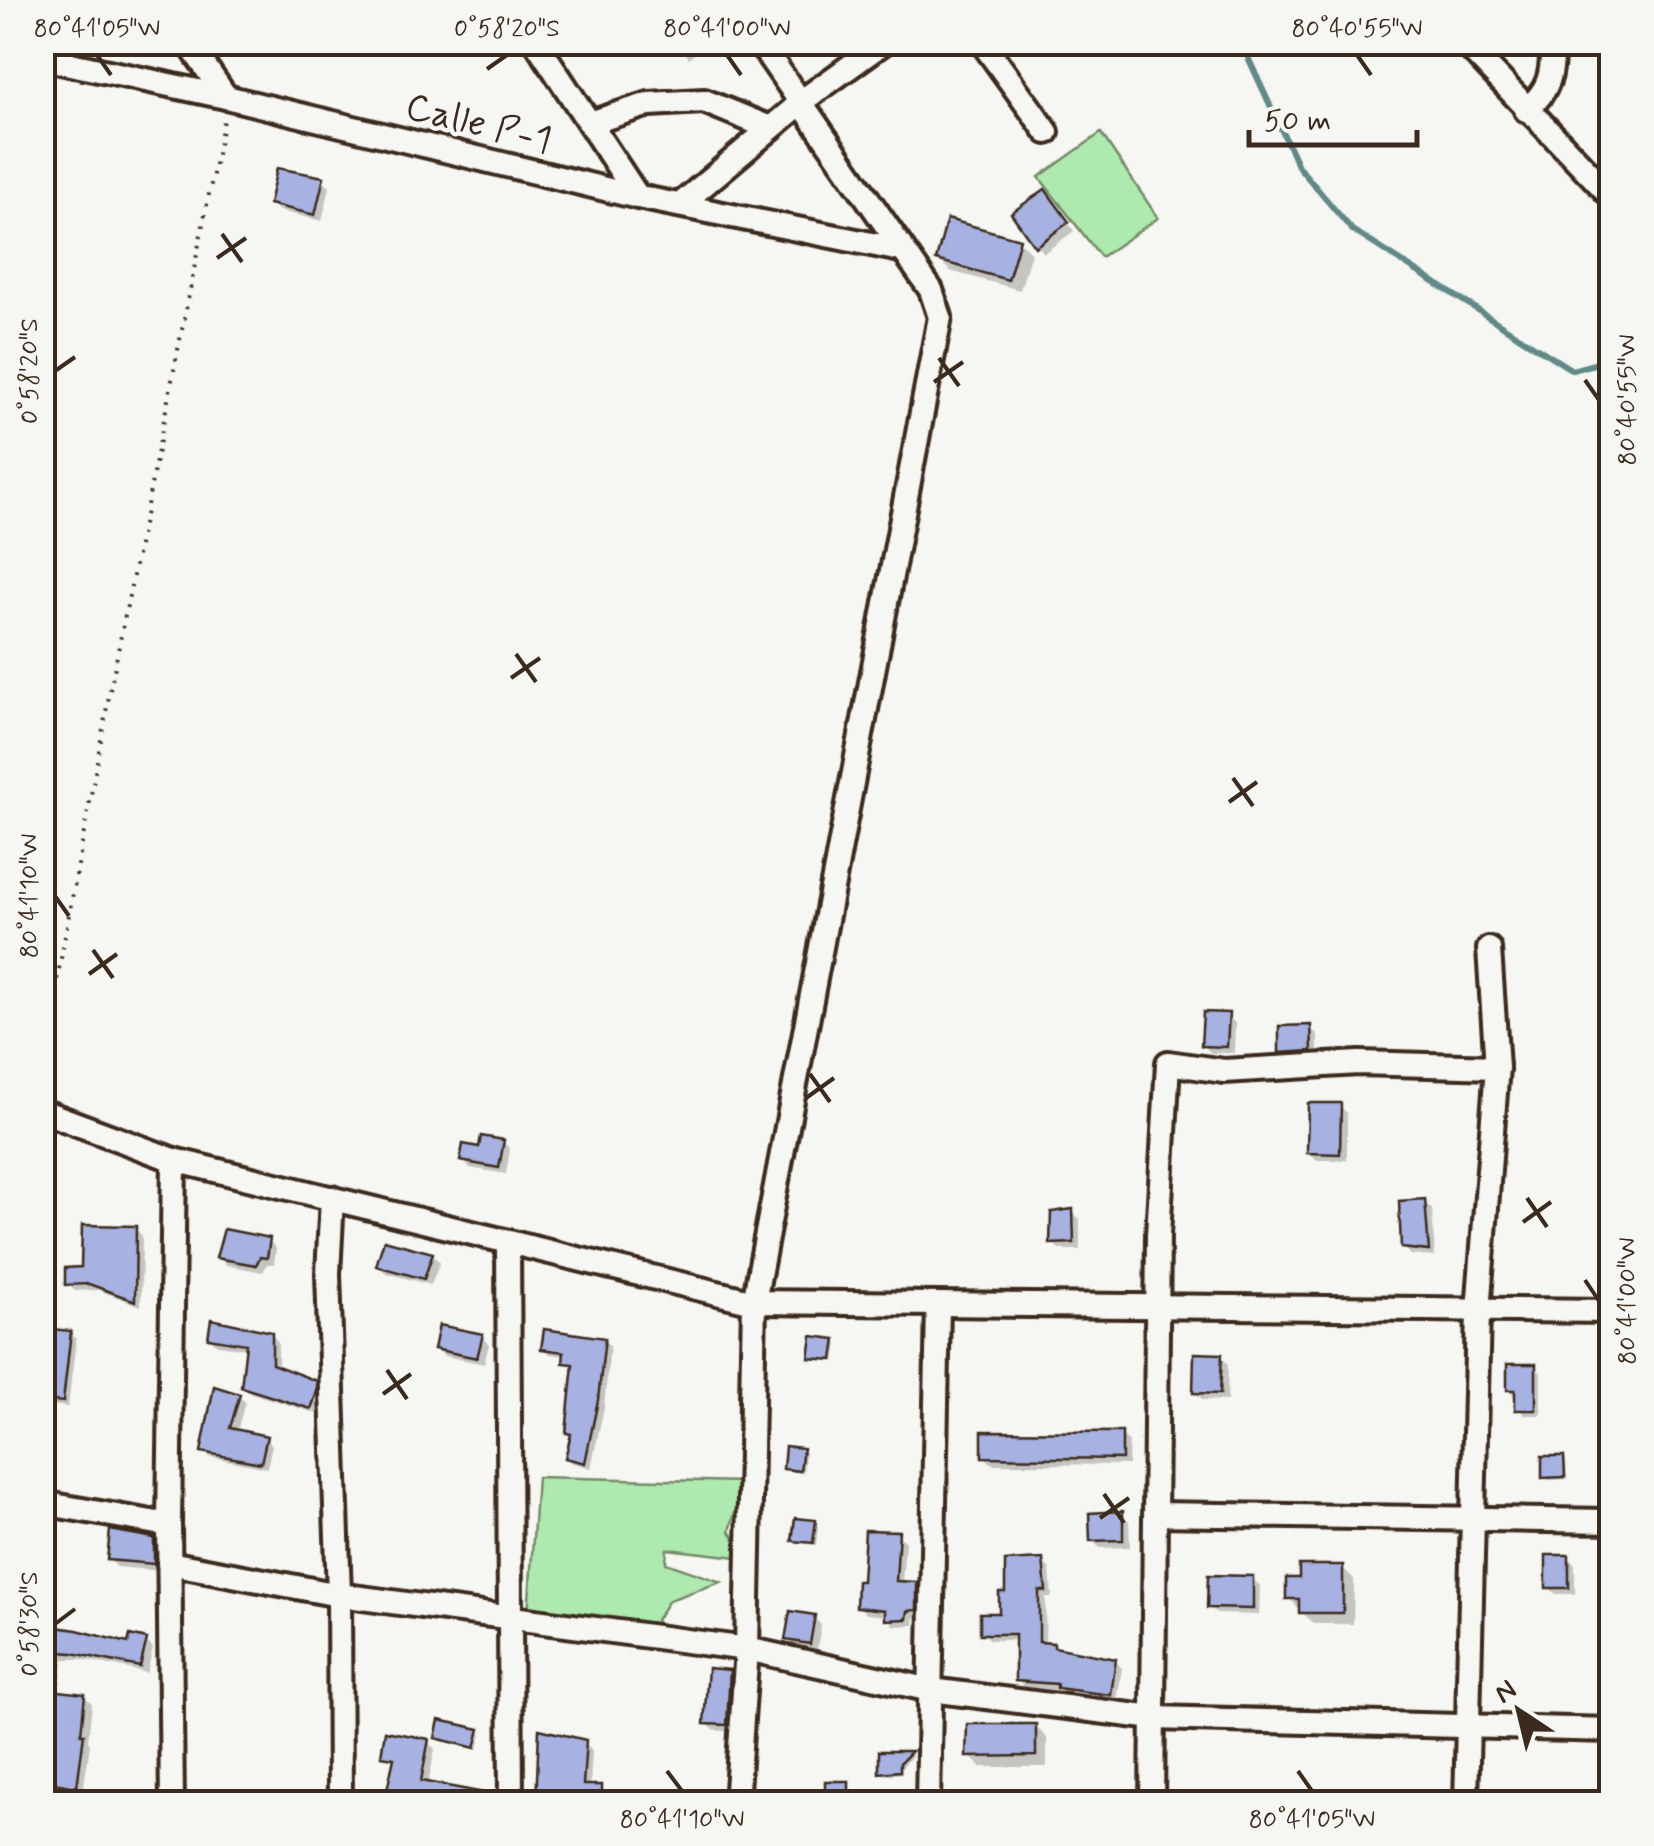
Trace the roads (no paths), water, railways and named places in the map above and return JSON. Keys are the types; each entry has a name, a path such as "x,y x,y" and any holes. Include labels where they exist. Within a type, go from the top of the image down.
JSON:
{"street":[{"path":"188,42 226,97"},
{"path":"536,42 638,196"},
{"path":"736,1804 747,1649 754,1302 940,317 931,290 759,42"},
{"path":"680,205 800,103 884,42"},
{"path":"982,42 1048,132"},
{"path":"1464,42 1612,197"},
{"path":"1526,110 1540,98 1550,80 1552,42"},
{"name":"Calle P-1","path":"42,58 226,97 638,196 901,250"},
{"path":"590,123 649,104 704,101 770,128"},
{"path":"1466,1804 1478,1311 1497,1067 1490,950"},
{"path":"1152,1804 1158,1235 1168,1063 1224,1071 1359,1063 1497,1067"},
{"path":"42,1111 174,1160 754,1302 1612,1311"},
{"path":"172,1804 169,1525 174,1160"},
{"path":"332,1198 328,1274 339,1596 340,1804"},
{"path":"508,1242 510,1804"},
{"path":"928,1804 938,1305"},
{"path":"42,1504 169,1525"},
{"path":"1156,1514 1612,1521"},
{"path":"169,1563 339,1596 747,1649 931,1690 1154,1718 1612,1730"}],"waterway":[{"path":"1241,42 1298,166 1352,230 1572,370 1612,359"}]}
